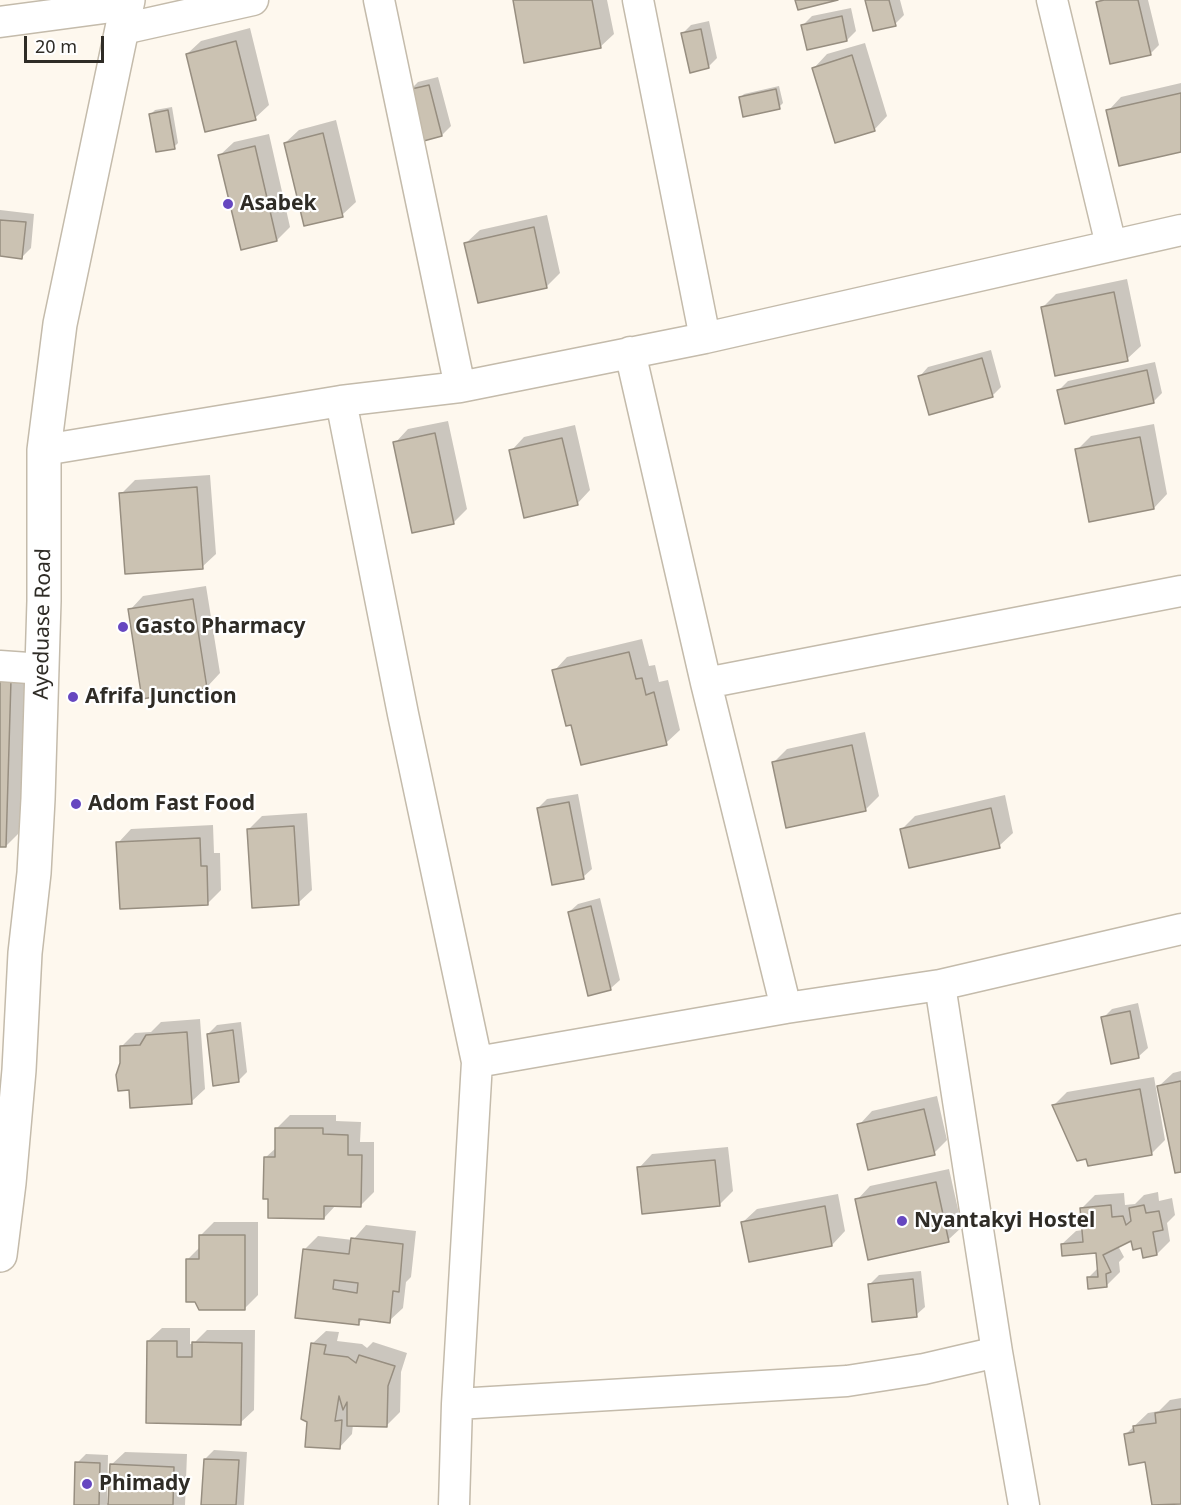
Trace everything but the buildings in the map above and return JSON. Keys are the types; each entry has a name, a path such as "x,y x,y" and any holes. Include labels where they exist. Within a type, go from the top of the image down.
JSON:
{"street":[{"path":"0,22 252,0"},
{"path":"379,0 460,387"},
{"path":"638,0 705,338"},
{"path":"1052,0 1111,245"},
{"name":"Ayeduase Road","path":"0,1255 19,1070 24,953 34,873 43,669 44,450 60,324 126,11"},
{"path":"44,450 341,401 460,387 705,338 1181,230"},
{"path":"630,352 706,683 786,1008"},
{"path":"341,401 400,702 477,1062 457,1404 454,1505"},
{"path":"706,683 1181,591"},
{"path":"0,666 43,669"},
{"path":"477,1062 786,1008 940,985 1181,929"},
{"path":"940,985 997,1352 1024,1505"},
{"path":"457,1404 846,1381 924,1369 997,1352"}],"place":[{"name":"Asabek","path":"228,204"},
{"name":"Gasto Pharmacy","path":"123,627"},
{"name":"Afrifa Junction","path":"73,697"},
{"name":"Adom Fast Food","path":"76,804"},
{"name":"Nyantakyi Hostel","path":"902,1221"},
{"name":"Phimady","path":"87,1484"}]}
